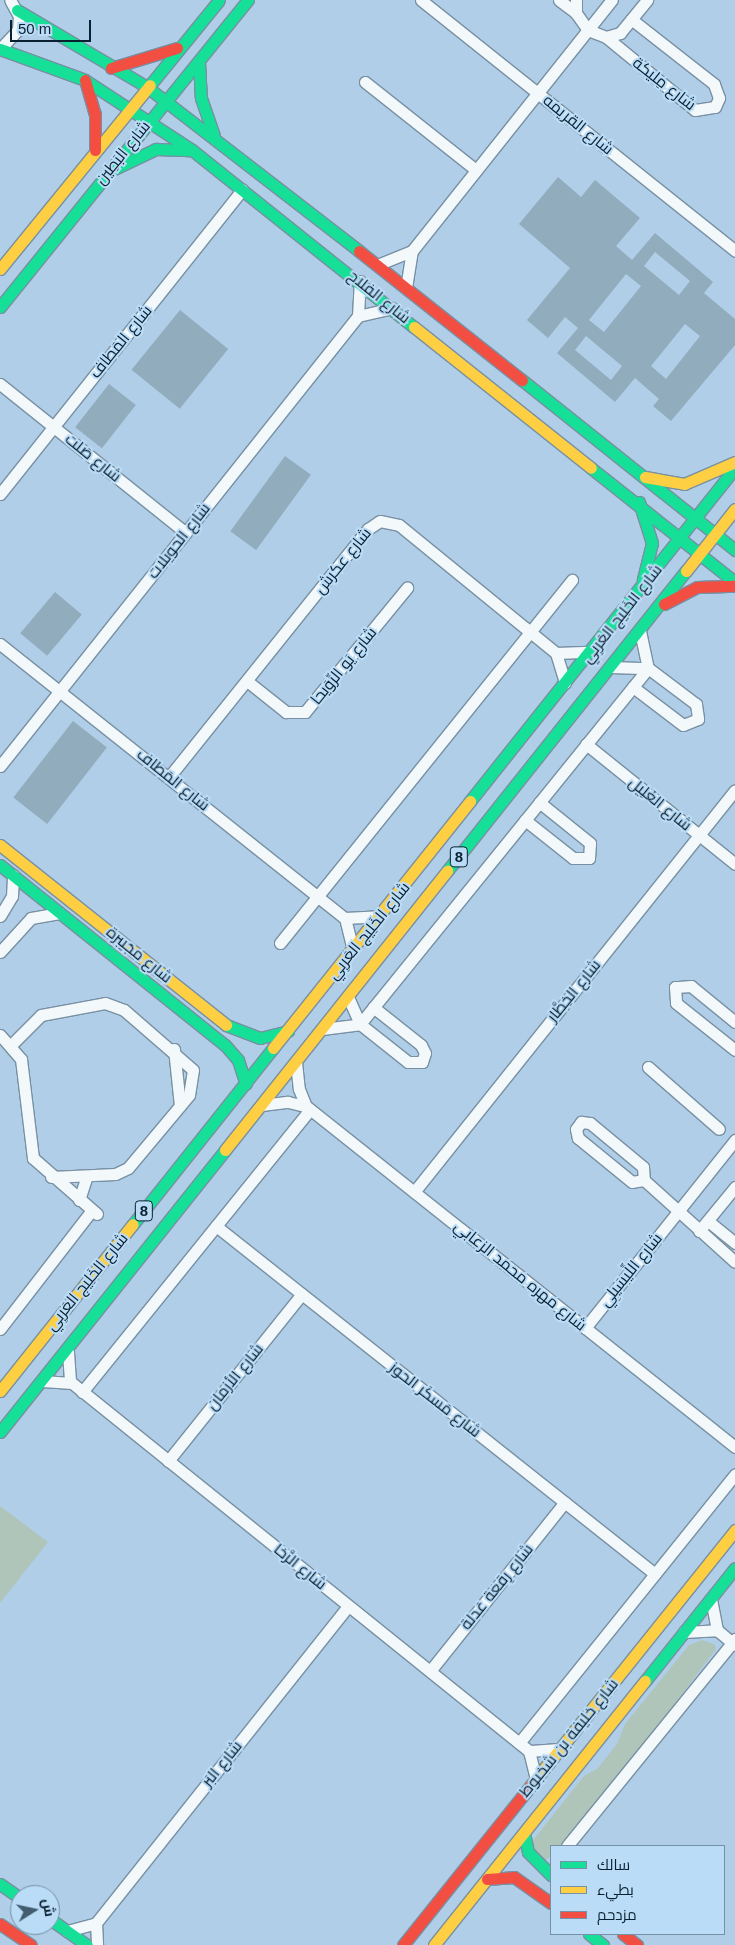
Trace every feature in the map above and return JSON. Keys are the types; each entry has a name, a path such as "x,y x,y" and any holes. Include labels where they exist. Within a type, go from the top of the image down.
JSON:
{"main road":[{"name":"شارع البَطِين","path":"0,269 219,0"},
{"name":"شارع البَطِين","path":"0,307 248,0"},
{"name":"شارع الفلاح","path":"17,10 110,68 147,87 214,136 735,550"},
{"path":"110,68 152,59 183,44"},
{"name":"شارع الفلاح","path":"0,49 52,64 85,80 131,106 192,150 639,502 735,582"},
{"path":"199,62 201,98 214,136"},
{"path":"85,80 95,114 95,150"},
{"path":"106,174 156,149 192,150"},
{"path":"645,477 684,484 735,462"},
{"name":"شارع الخَلِيج العَربِي","path":"0,1391 640,592 735,468"},
{"path":"639,502 652,548 640,592"},
{"name":"شارع الخَلِيج العَربِي","path":"0,1432 40,1381 68,1350 735,509"},
{"path":"657,608 697,587 735,586"},
{"name":"شارع مجَيبرة","path":"0,844 230,1028 260,1038 288,1031"},
{"name":"شارع مجَيبرة","path":"0,865 225,1045 238,1060 246,1084"},
{"name":"شارع خليفة بن شخبوط","path":"403,1945 735,1530"},
{"name":"شارع خليفة بن شخبوط","path":"434,1945 735,1568"},
{"path":"524,1832 528,1852 550,1870"},
{"path":"487,1879 514,1877 547,1900"},
{"path":"0,1924 31,1945"},
{"path":"60,1926 87,1945"},
{"path":"590,1935 603,1945"},
{"path":"624,1935 636,1945"}],"street":[{"path":"0,49 18,30 17,10 10,0"},
{"name":"شارع القريمه","path":"421,0 735,251"},
{"path":"559,0 576,13 588,30"},
{"path":"576,0 576,13"},
{"path":"406,288 412,251 612,0"},
{"path":"606,38 620,33 646,0"},
{"name":"شارع مِليكة","path":"588,30 606,38 695,110 715,107 719,98 714,84 631,19"},
{"path":"365,82 476,170"},
{"name":"شارع المَطاف","path":"0,494 242,190"},
{"path":"377,264 412,251"},
{"path":"360,281 358,316 392,308"},
{"name":"شارع الحويلات","path":"0,766 358,316"},
{"name":"شارع صَلت","path":"0,384 186,533"},
{"name":"شارع عكرش","path":"170,778 368,529 380,521 399,525 556,653"},
{"path":"280,943 528,631 572,580"},
{"name":"شارع يَو الرِّوَيحا","path":"246,681 286,712 305,712 407,588"},
{"name":"شارع الخَلِيج العَربِي","path":"611,667 648,668 640,631"},
{"name":"شارع المَطاف","path":"0,644 345,918"},
{"path":"565,686 556,653 593,651"},
{"path":"322,1029 360,1024 524,820 632,687 648,668 696,704 698,719 683,725 632,687"},
{"name":"شارع الغَلِيل","path":"586,744 735,864"},
{"name":"شارع الخِطَّار","path":"414,1192 735,790"},
{"path":"524,820 573,858 588,858 590,842 539,802"},
{"path":"0,916 12,896 13,875"},
{"path":"0,952 32,918 60,913"},
{"path":"353,950 345,918 381,915"},
{"path":"735,1022 691,986 675,987 676,1003 735,1050"},
{"name":"شارع الخَلِيج العَربِي","path":"348,997 360,1024 408,1062 422,1062 425,1054 421,1045 373,1007"},
{"path":"12,1044 41,1015 105,1003 124,1010 174,1049 190,1064 194,1075 192,1091 128,1168 87,1176 51,1177"},
{"path":"0,1035 12,1044 21,1059 31,1152 51,1177 94,1212 0,1329"},
{"path":"174,1049 180,1106"},
{"path":"296,1062 298,1089 308,1107"},
{"path":"648,1067 719,1129"},
{"path":"261,1106 288,1102 308,1107"},
{"path":"82,1392 216,1226 308,1107"},
{"name":"شارع مهره محمد الزعابي","path":"308,1107 735,1447"},
{"path":"590,1123 645,1171 644,1180 632,1182 578,1138 577,1125 590,1123"},
{"name":"شارع اللِّيسَيلِي","path":"585,1328 735,1140"},
{"path":"79,1200 87,1176"},
{"path":"644,1180 735,1262"},
{"path":"700,1231 735,1187"},
{"path":"708,1221 735,1243"},
{"name":"شارع مَسكَر الحوز","path":"216,1226 655,1574"},
{"name":"شارع الأزمان","path":"168,1461 302,1294"},
{"path":"40,1381 70,1382 68,1350"},
{"name":"شارع الرَّخا","path":"70,1382 529,1751"},
{"path":"519,1743 735,1474"},
{"name":"شارع رِقعة عَدلة","path":"430,1671 564,1502"},
{"path":"710,1599 717,1630"},
{"name":"شارع البَر","path":"96,1923 348,1606"},
{"path":"568,1845 734,1642 717,1630 684,1632"},
{"path":"536,1779 529,1751 561,1748"},
{"path":"66,1931 96,1923 97,1945"}],"green space":[{"path":"0,1506 48,1542 0,1603"},
{"path":"702,1640 714,1644 716,1649 622,1774 563,1845 550,1845 550,1857 541,1863 531,1848 534,1839 584,1776 597,1769 617,1744 625,1724 689,1645"}],"building":[{"path":"558,177 581,197 595,180 640,218 616,246 632,260 655,233 713,282 704,293 735,319 735,345 671,421 653,406 659,399 635,378 615,402 557,353 578,328 565,317 548,338 527,320 570,268 519,224","holes":["655,252 690,281 679,295 644,266","626,274 641,286 604,332 589,320","685,324 700,336 666,379 651,366","586,336 622,366 611,380 575,350"]},
{"path":"180,310 228,349 180,409 132,370"},
{"path":"109,384 136,405 102,448 75,427"},
{"path":"285,456 311,475 256,550 230,531"},
{"path":"55,592 82,614 47,656 20,633"},
{"path":"73,721 107,747 47,824 13,797"}],"traffic: fast":[{"path":"150,85 219,0"},
{"path":"0,307 248,0"},
{"path":"17,10 147,87 359,251"},
{"path":"0,49 85,80 192,150 414,327"},
{"path":"199,62 201,98 214,135"},
{"path":"114,169 156,149 190,150"},
{"path":"522,380 735,550"},
{"path":"591,468 735,582"},
{"path":"470,801 735,468"},
{"path":"639,502 652,543 643,580"},
{"path":"447,871 686,571"},
{"path":"0,865 225,1045 238,1060 246,1084"},
{"path":"226,1025 260,1038 288,1031"},
{"path":"133,1224 273,1048"},
{"path":"0,1432 225,1150"},
{"path":"645,1681 735,1568"},
{"path":"524,1833 528,1852 550,1874"},
{"path":"0,1884 10,1891"},
{"path":"60,1926 87,1945"},
{"path":"590,1935 603,1945"}],"traffic: slow":[{"path":"0,269 150,85"},
{"path":"414,327 591,468"},
{"path":"645,477 684,484 735,462"},
{"path":"686,571 735,509"},
{"path":"273,1048 470,801"},
{"path":"0,845 226,1025"},
{"path":"225,1150 447,871"},
{"path":"0,1391 133,1224"},
{"path":"531,1785 735,1530"},
{"path":"434,1945 645,1681"}],"traffic: jam":[{"path":"111,68 177,48"},
{"path":"85,80 95,114 95,150"},
{"path":"359,251 522,380"},
{"path":"664,604 697,587 735,586"},
{"path":"403,1945 531,1785"},
{"path":"487,1879 514,1877 550,1902"},
{"path":"0,1924 31,1945"},
{"path":"624,1935 637,1945"}]}
